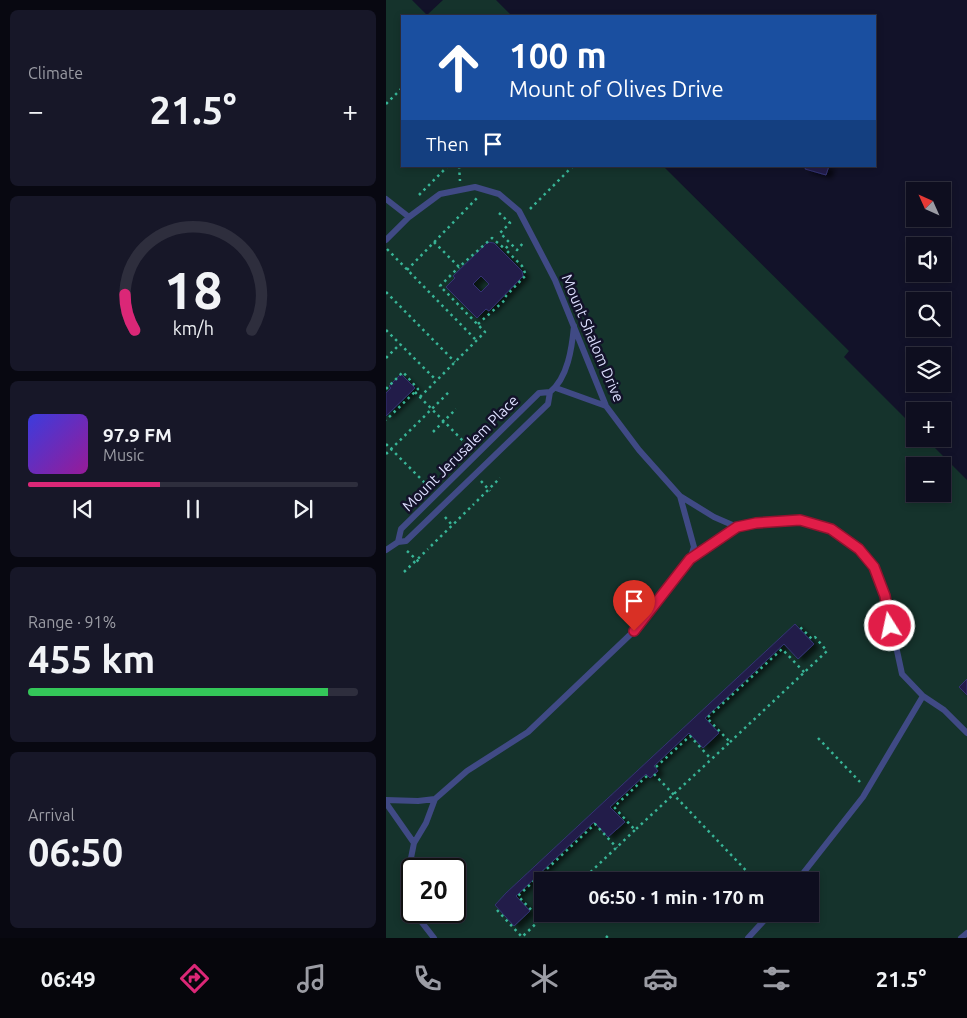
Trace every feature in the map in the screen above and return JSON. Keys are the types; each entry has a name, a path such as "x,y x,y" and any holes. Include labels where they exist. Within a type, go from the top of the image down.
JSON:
{"lane":[{"name":"Mount Shalom Drive","path":"386,240 409,217 440,194 475,187 499,194 522,216 556,280 606,406 638,450 680,496 714,517 737,527"},
{"path":"386,199 409,217"},
{"name":"Mount Jerusalem Place","path":"386,550 398,542 406,541 548,404 571,353 574,324"},
{"path":"553,390 606,406"},
{"name":"Mount Jerusalem Place","path":"398,542 401,529 436,494 539,393 553,390"},
{"path":"680,496 694,547 690,559"},
{"path":"412,858 414,843 426,823 435,798 467,771 528,732 634,631 690,559 737,527 756,523 800,520 831,529 859,549 874,567 885,596 896,656 902,674 923,696 944,710 967,733"},
{"path":"804,872 867,789 923,696"},
{"path":"386,802 418,801 435,798"},
{"path":"386,802 414,843"},
{"path":"748,938 763,922"},
{"path":"423,923 434,938"},
{"path":"961,938 967,932"}],"path":[{"path":"386,104 401,89"},
{"path":"402,212 447,167"},
{"path":"522,216 572,167"},
{"path":"407,270 484,190"},
{"path":"499,213 510,223 500,233 517,250 532,234"},
{"path":"420,397 486,332 478,324 440,286 492,238 522,266 526,275 504,300 478,324"},
{"path":"434,242 459,267"},
{"path":"505,249 510,244"},
{"path":"386,248 477,341"},
{"path":"386,292 455,362"},
{"path":"386,330 437,380"},
{"path":"386,358 400,344"},
{"path":"386,389 403,372 418,389 386,420"},
{"path":"415,392 477,455"},
{"path":"386,454 449,392"},
{"path":"433,432 456,409"},
{"path":"386,444 436,494"},
{"path":"404,572 500,478"},
{"path":"591,872 827,651 814,637 812,639 798,625"},
{"path":"730,742 707,718 782,649 804,673"},
{"path":"656,767 690,736 712,759"},
{"path":"818,738 867,789"},
{"path":"654,774 747,872"},
{"path":"635,830 614,807 647,776"},
{"path":"544,872 595,824 617,848"},
{"path":"534,881 518,896 534,913"},
{"path":"497,910 522,936 538,922"}],"green space":[{"path":"386,0 412,0 427,15 401,15 401,167 664,167 849,351 844,357 906,419 906,447 934,447 944,457 906,457 906,502 951,502 951,464 967,480 967,938 386,938"},
{"path":"443,0 496,0 511,15 427,15"}],"building":[{"path":"806,167 829,167 826,175 805,169"},
{"path":"488,242 494,243 522,271 523,276 489,311 486,309 477,318 446,287 455,278 453,276","holes":["481,276 489,284 481,292 473,284"]},
{"path":"401,374 415,388 386,416 386,393 391,388 389,386"},
{"path":"795,624 814,644 798,659 784,644 705,718 719,733 703,748 689,733 654,766 658,771 650,778 646,774 610,807 625,822 608,837 594,822 541,872 534,872 534,879 516,896 530,911 514,926 495,905"},
{"path":"967,679 967,695 959,687"}],"route":[{"path":"634,631 690,559 737,527 756,523 800,520 831,529 859,549 874,567 885,596 890,626"}]}
